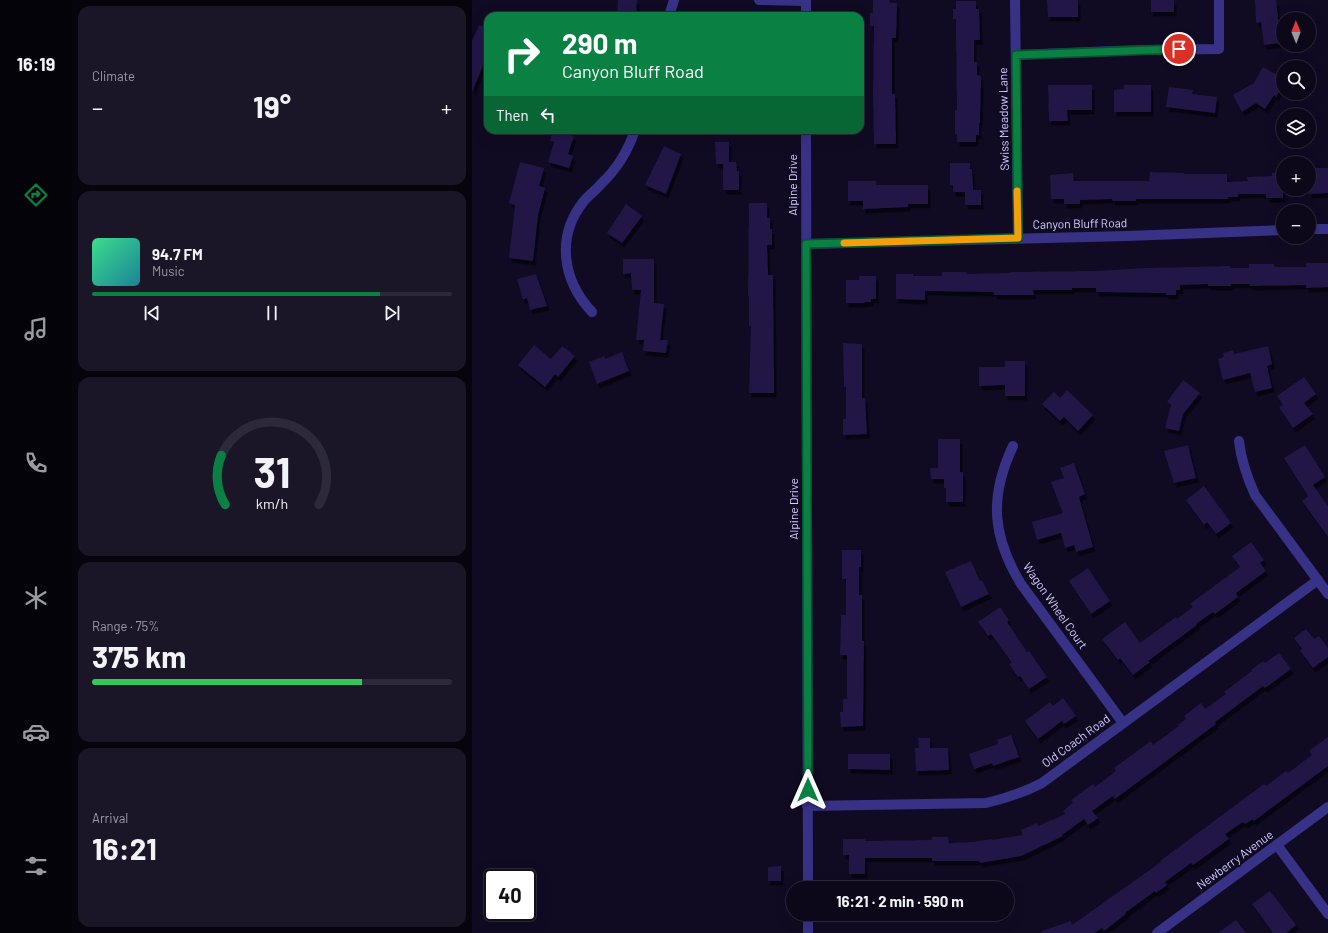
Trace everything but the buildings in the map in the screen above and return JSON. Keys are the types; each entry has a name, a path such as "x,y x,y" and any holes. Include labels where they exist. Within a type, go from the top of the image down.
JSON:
{"street":[{"path":"671,12 674,0"},
{"path":"759,0 806,0 806,12"},
{"name":"Swiss Meadow Lane","path":"1015,0 1018,238"},
{"path":"1016,55 1105,51 1219,49 1219,0"},
{"path":"592,312 582,302 569,274 566,258 566,242 569,229 575,214 584,201 614,170 624,155 633,134"},
{"name":"Alpine Drive","path":"806,134 808,881"},
{"path":"1316,229 1328,229"},
{"name":"Canyon Bluff Road","path":"806,244 1127,236 1276,230"},
{"path":"1239,441 1241,458 1246,476 1255,495 1328,594"},
{"name":"Wagon Wheel Court","path":"1013,446 1000,478 997,497 999,532 1003,549 1011,568 1021,584 1123,723"},
{"name":"Old Coach Road","path":"808,806 986,803 1009,798 1025,792 1042,783 1318,580"},
{"name":"Newberry Avenue","path":"1157,933 1328,807"},
{"path":"1277,845 1328,914"},
{"path":"808,921 808,933"}],"slow traffic":[{"path":"844,243 1018,238 1017,191"}],"route":[{"path":"808,790 806,244 1018,238 1016,55 1179,49"}]}
